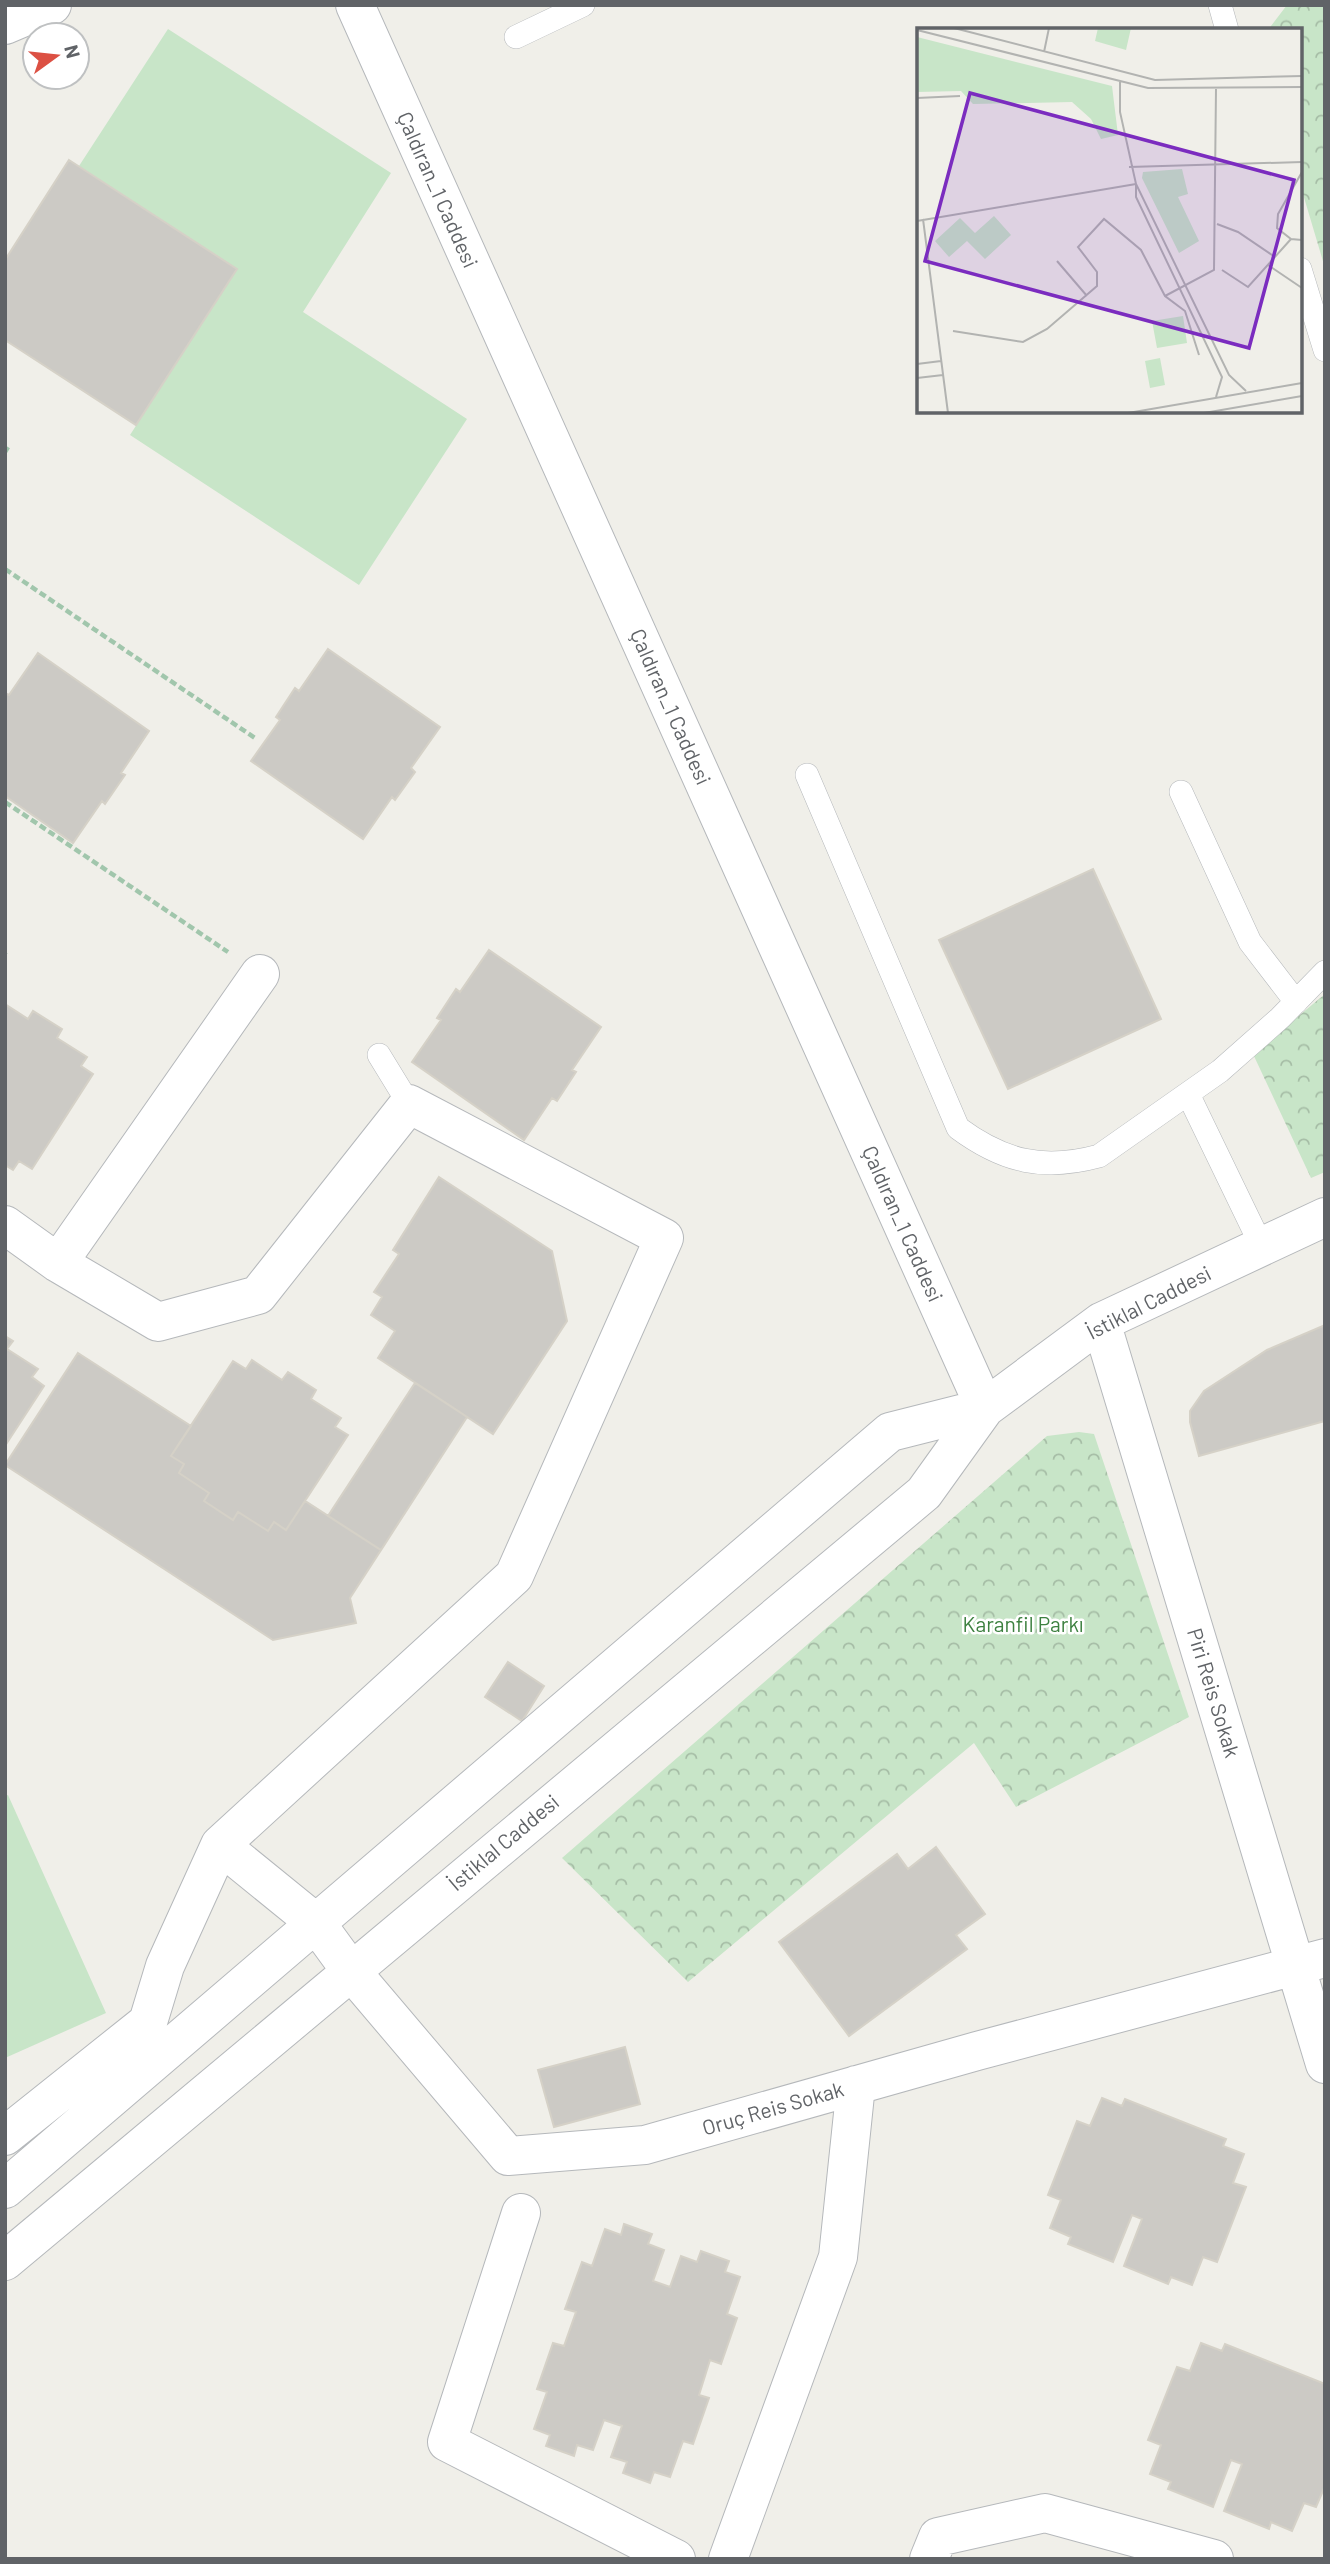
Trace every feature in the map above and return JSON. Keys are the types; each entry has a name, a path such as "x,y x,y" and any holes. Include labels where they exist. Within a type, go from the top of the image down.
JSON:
{"street":[{"path":"5,25 52,5"},
{"name":"Çaldıran_1 Caddesi","path":"355,5 985,1408"},
{"path":"58,1263 260,974"},
{"path":"5,1225 58,1263 158,1322 258,1295 409,1104 664,1238 514,1576 220,1845 165,1966 148,2022 5,2136"},
{"name":"İstiklal Caddesi","path":"5,2261 924,1493 985,1408 1101,1322 1325,1217"},
{"name":"Piri Reis Sokak","path":"1101,1322 1310,1963 1325,2064"},
{"name":"İstiklal Caddesi","path":"5,2189 890,1432 985,1408"},
{"name":"Oruç Reis Sokak","path":"220,1845 316,1923 351,1971 508,2156 645,2145 856,2085 1310,1963"},
{"path":"728,2559 838,2257 856,2085"},
{"path":"521,2213 447,2442 655,2554"},
{"path":"929,2559 938,2537 1045,2512 1214,2559"}],"lane":[{"path":"516,37 583,5"},
{"path":"1220,5 1226,28"},
{"path":"1302,275 1325,349"},
{"path":"807,775 958,1128 979,1144 1003,1155 1028,1162 1052,1164 1099,1156 1220,1071 1325,972"},
{"path":"1181,792 1250,942 1296,1002"},
{"path":"379,1055 409,1104"},
{"path":"1188,1094 1262,1247"}],"path":[{"path":"5,569 255,738"},
{"path":"5,802 260,974"}],"green space":[{"path":"1287,5 1325,5 1325,268 1302,191 1302,28 1270,28"},
{"path":"168,29 391,173 303,312 467,419 359,585 130,435 237,269 79,166"},
{"path":"1325,994 1325,1172 1311,1178 1253,1054"},
{"name":"Karanfil Parkı","path":"1079,1432 1094,1434 1189,1717 1016,1807 974,1743 688,1982 562,1858 1047,1436"},
{"path":"8,1795 106,2013 5,2058 5,1796"}],"building":[{"path":"69,160 237,269 136,425 5,340 5,260"},
{"path":"328,649 440,727 411,768 415,772 395,800 392,797 363,839 251,761 280,720 276,717 295,688 299,691"},
{"path":"38,653 149,731 121,773 125,775 105,804 102,801 73,843 5,796 5,693 9,695"},
{"path":"1093,869 1161,1019 1008,1089 939,940"},
{"path":"489,950 601,1027 572,1070 576,1072 557,1101 552,1098 524,1140 412,1062 441,1020 437,1018 456,989 460,992"},
{"path":"5,1004 28,1019 33,1011 62,1029 57,1038 87,1057 81,1066 93,1074 32,1169 19,1161 13,1170 5,1165"},
{"path":"439,1177 552,1251 567,1321 493,1434 378,1358 395,1331 371,1315 382,1297 374,1292 399,1254 393,1250"},
{"path":"1325,1325 1325,1421 1199,1456 1190,1422 1190,1411 1204,1391 1267,1350"},
{"path":"5,1336 13,1341 7,1349 38,1369 32,1377 44,1386 5,1446"},
{"path":"78,1353 191,1426 171,1456 184,1464 179,1473 209,1493 204,1501 233,1520 238,1512 268,1531 274,1522 286,1530 305,1501 381,1550 350,1598 356,1623 273,1640 5,1465"},
{"path":"252,1360 282,1380 288,1372 316,1390 311,1399 341,1418 335,1427 348,1435 286,1530 274,1522 268,1531 238,1512 233,1520 204,1501 209,1493 179,1473 184,1464 171,1456 233,1361 246,1369"},
{"path":"415,1383 467,1417 381,1550 328,1516"},
{"path":"508,1662 544,1686 522,1721 485,1697"},
{"path":"936,1847 985,1914 956,1935 967,1949 849,2036 779,1942 897,1854 908,1869"},
{"path":"625,2047 640,2104 554,2127 538,2070"},
{"path":"1102,2098 1122,2106 1125,2099 1226,2139 1223,2146 1244,2154 1233,2183 1246,2187 1217,2262 1203,2257 1192,2285 1171,2277 1168,2284 1124,2266 1142,2219 1132,2215 1113,2262 1068,2244 1071,2237 1050,2228 1061,2200 1048,2195 1077,2121 1090,2126"},
{"path":"624,2224 652,2234 648,2244 664,2250 653,2281 670,2287 681,2256 697,2262 701,2251 729,2261 725,2272 740,2277 727,2314 737,2318 721,2364 710,2360 699,2395 709,2398 693,2444 683,2441 670,2477 654,2472 650,2483 623,2473 627,2462 611,2457 622,2426 604,2420 593,2450 577,2445 574,2456 546,2446 550,2435 534,2429 547,2392 537,2389 553,2343 564,2346 576,2312 565,2309 582,2262 592,2266 605,2229 621,2235"},
{"path":"1201,2343 1222,2351 1225,2344 1325,2384 1325,2486 1316,2507 1304,2503 1292,2531 1271,2522 1269,2529 1224,2511 1242,2464 1231,2460 1213,2507 1168,2489 1171,2482 1150,2474 1161,2445 1148,2440 1177,2367 1190,2371"}]}
